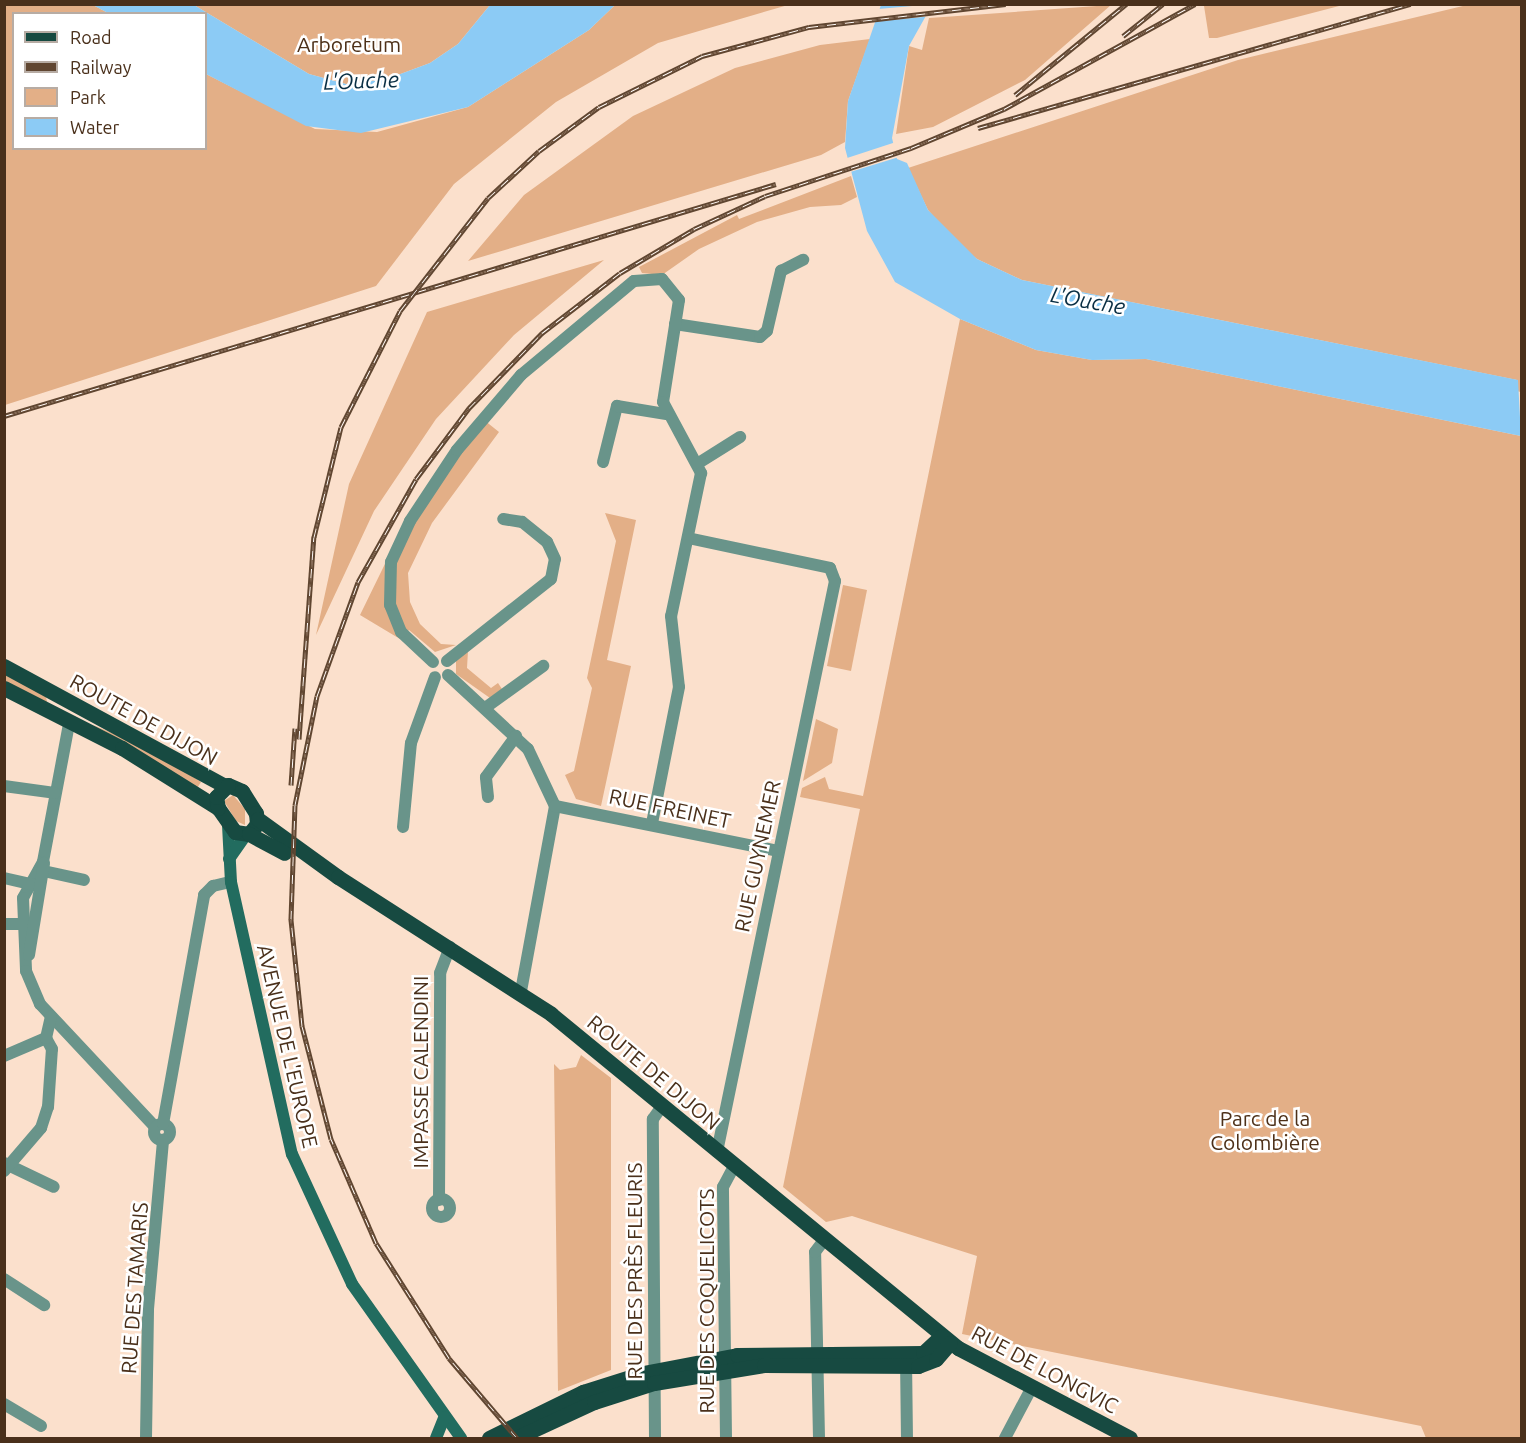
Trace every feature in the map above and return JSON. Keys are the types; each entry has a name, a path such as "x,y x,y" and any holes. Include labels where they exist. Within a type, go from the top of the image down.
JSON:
{"main road":[{"name":"ROUTE DE DIJON","path":"4,666 105,723 225,786 242,791 258,819 321,866 521,992 946,1339"},
{"name":"ROUTE DE DIJON","path":"4,688 69,724 122,748 218,808"},
{"path":"225,786 216,797 218,808 228,825"},
{"path":"230,859 258,819"},
{"name":"ROUTE DE DIJON","path":"228,825 321,866"},
{"name":"AVENUE DE L'EUROPE","path":"228,825 231,882 292,1154 352,1284 460,1438"},
{"path":"725,1364 818,1368 906,1360 928,1351 946,1339"},
{"name":"RUE DE LONGVIC","path":"946,1339 1130,1438"},
{"path":"489,1438 583,1392 654,1377 725,1364 817,1352 906,1360"},
{"path":"516,1438 654,1377"},
{"path":"436,1438 444,1418"}],"street":[{"path":"675,324 760,337 781,271 803,260"},
{"path":"403,827 411,743 435,677 433,662 401,632 390,605 391,562 410,521 457,450 520,375 634,281 650,277 668,283 679,300 663,391 666,414 698,464 701,473 672,616 679,687 652,823"},
{"path":"603,462 617,406 666,414"},
{"path":"698,464 740,437"},
{"path":"433,662 447,661 551,579 555,559 547,542 522,522 503,519"},
{"name":"RUE GUYNEMER","path":"688,537 830,568 835,581 717,1152"},
{"path":"447,661 448,675 516,736 537,759 555,806 521,992"},
{"path":"485,708 543,666"},
{"path":"435,677 448,675"},
{"name":"ROUTE DE DIJON","path":"43,688 69,724"},
{"path":"105,723 69,724 43,868 36,885 29,924 27,962 32,990 51,1017 69,1038 159,1126"},
{"path":"488,797 486,777 516,736"},
{"path":"4,786 55,793"},
{"name":"RUE FREINET","path":"555,806 652,823 778,851"},
{"path":"43,868 84,880"},
{"path":"4,878 36,885"},
{"path":"159,1126 204,895 213,886 231,882"},
{"path":"4,924 29,924"},
{"name":"IMPASSE CALENDINI","path":"439,1200 440,973 450,946"},
{"path":"51,1017 41,1128 6,1166 54,1187"},
{"path":"4,1056 69,1038"},
{"name":"RUE DES PRÈS FLEURIS","path":"655,1438 653,1119 662,1106"},
{"name":"RUE DES TAMARIS","path":"146,1438 148,1309 163,1140 156,1138 159,1126"},
{"name":"RUE DES COQUELICOTS","path":"726,1438 723,1187 734,1166"},
{"path":"819,1438 815,1252 824,1240"},
{"path":"4,1279 44,1305"},
{"path":"906,1360 907,1438"},
{"path":"1005,1438 1032,1387"},
{"path":"4,1404 41,1426"}],"green space":[{"path":"5,5 93,5 106,12 12,12 12,150 207,150 207,75 315,129 377,132 468,107 589,30 615,5 788,5 658,43 556,102 454,184 376,286 5,405"},
{"name":"Arboretum","path":"194,5 490,5 458,44 430,63 387,79 346,84 309,74"},
{"path":"1111,5 1025,80 933,127 896,134 909,46 922,50 929,18"},
{"path":"1343,5 1217,38 1209,38 1204,6"},
{"path":"1467,5 1521,5 1521,392 1516,391 1517,380 1022,280 977,259 955,241 928,210 908,168 1238,60"},
{"path":"870,39 848,101 845,142 821,155 468,261 524,195 633,116 735,68 820,45"},
{"path":"851,176 857,197 841,205 810,207 757,222 699,249 662,275 642,273 639,267 737,215 739,219"},
{"path":"604,260 514,335 436,419 374,511 316,635 349,484 427,312"},
{"name":"Parc de la Colombière","path":"960,319 1036,350 1092,360 1146,359 1521,436 1521,1438 1426,1438 1421,1426 962,1334 977,1256 852,1216 826,1222 783,1187 860,809 800,797 802,788 825,777 829,789 863,796"},
{"path":"479,416 499,432 432,523 408,573 410,602 420,624 441,644 456,645 435,652 409,630 400,639 360,615 403,527"},
{"path":"605,513 636,520 607,660 631,666 601,806 576,799 565,775 574,771 592,688 587,678 616,541"},
{"path":"843,585 867,590 851,671 827,666"},
{"path":"468,651 467,668 491,688 498,683 502,689 490,698 456,674 456,661"},
{"path":"5,672 46,697 48,706 5,682"},
{"path":"816,719 838,729 832,763 803,781"},
{"path":"93,725 150,749 201,782 196,790"},
{"path":"233,795 245,809 245,825 236,821 224,801"},
{"path":"581,1055 611,1078 611,1370 558,1391 554,1064 560,1070 576,1067"}],"water":[{"path":"93,5 194,5 206,12 106,12"},
{"path":"490,5 615,5 589,30 468,107 361,133 306,126 207,75 207,13 309,74 346,84 387,79 430,63 458,44"},
{"name":"L'Ouche","path":"881,5 932,5 909,46 892,138 897,159 907,163 928,210 977,259 1022,280 1518,380 1521,436 1146,359 1092,360 1036,350 960,319 895,282 867,231 845,148 848,101"}],"pier":[{"path":"935,4 933,16 872,22 878,9"},
{"path":"896,142 899,157 847,173 844,159"}],"railway":[{"path":"299,739 314,537 341,427 400,311 488,198 539,151 599,107 702,56 809,27 1006,4"},
{"path":"1015,95 1126,4"},
{"path":"1123,36 1163,4"},
{"path":"517,1438 449,1358 376,1243 331,1139 302,1026 291,919 295,805 317,696 358,582 416,479 469,408 542,333 620,273 694,229 765,196 911,148 1004,109 1195,4"},
{"path":"978,128 1411,4"},
{"path":"4,416 776,184"},
{"path":"291,785 295,728"}]}
